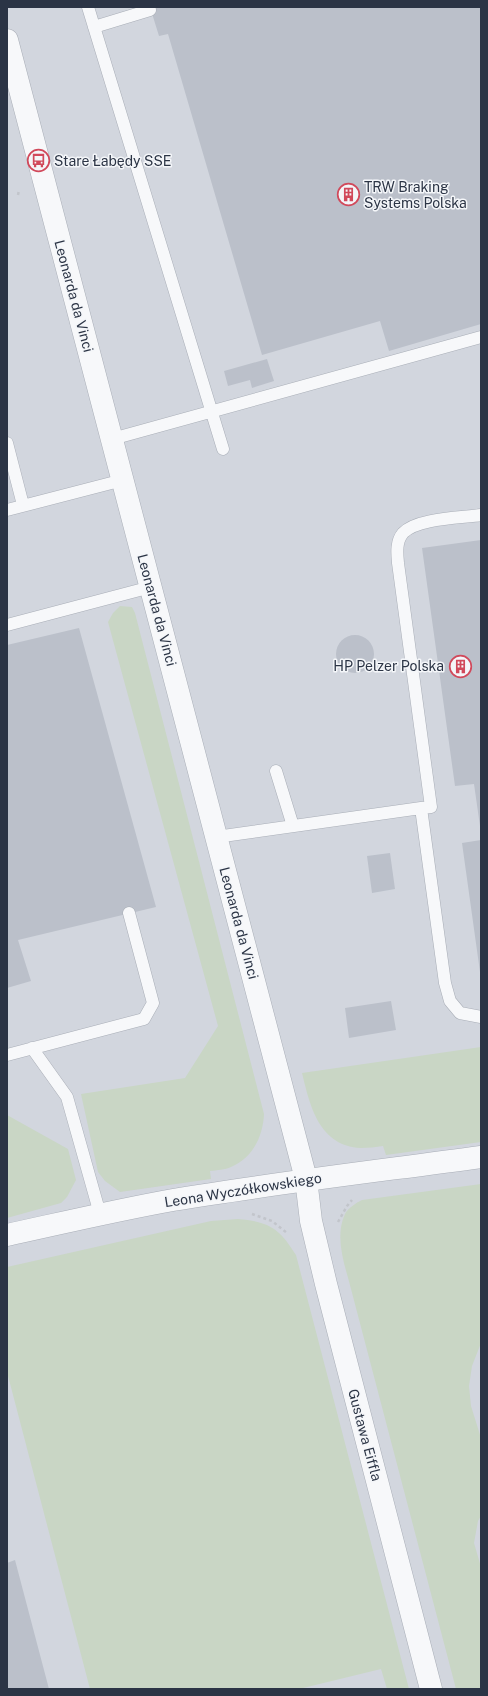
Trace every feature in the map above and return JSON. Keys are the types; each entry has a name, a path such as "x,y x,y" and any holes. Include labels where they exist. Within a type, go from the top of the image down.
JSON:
{"street":[{"name":"Leonarda da Vinci","path":"7,40 306,1179"},
{"name":"Leona Wyczółkowskiego","path":"7,1235 100,1214 173,1200 306,1179 377,1172 481,1157"},
{"name":"Gustawa Eiffla","path":"306,1179 311,1221 326,1284 431,1689"}],"lane":[{"path":"88,7 223,449"},
{"path":"94,27 150,10"},
{"path":"112,440 481,337"},
{"path":"7,443 23,506"},
{"path":"7,510 123,480"},
{"path":"216,837 432,807 399,571 397,547 402,534 412,527 427,522 481,515"},
{"path":"7,625 151,587"},
{"path":"276,772 293,826"},
{"path":"420,808 445,983 450,1001 460,1013 481,1016"},
{"path":"7,1055 144,1019 153,1003 129,913"},
{"path":"32,1048 68,1097 100,1214"}],"path":[{"path":"18,195 19,190"},
{"path":"337,1227 338,1220 356,1196"},
{"path":"250,1214 272,1220 282,1227 290,1236"}],"shaded area":[{"path":"7,7 481,7 481,1689 7,1689"}],"green space":[{"path":"120,606 132,607 135,613 264,1114 262,1130 251,1152 239,1163 231,1167 210,1171 211,1179 120,1192 105,1181 98,1172 81,1094 185,1078 218,1026 108,622 113,613"},
{"path":"481,1047 481,1142 386,1155 383,1146 361,1148 347,1146 335,1140 326,1132 319,1122 313,1111 302,1073"},
{"path":"7,1115 68,1149 76,1180 67,1197 61,1203 7,1218"},
{"path":"481,1184 481,1343 472,1366 469,1386 471,1406 481,1438 481,1516 478,1521 474,1543 481,1567 481,1689 456,1689 344,1261 340,1242 340,1232 346,1212 362,1200"},
{"path":"238,1219 258,1222 273,1228 284,1238 296,1255 409,1689 387,1689 381,1669 299,1689 90,1689 7,1372 7,1267 211,1221"}],"building":[{"name":"TRW Braking Systems Polska","path":"150,7 481,7 481,324 389,351 380,321 262,355 168,34 159,36"},
{"path":"267,359 274,381 252,388 250,380 228,386 224,371"},
{"name":"HP Pelzer Polska","path":"481,540 480,826 474,784 455,786 422,548"},
{"path":"79,628 156,907 18,940 31,981 7,988 7,645"},
{"path":"355,635 368,641 374,654 368,667 355,673 342,667 336,654 342,641"},
{"path":"481,840 481,972 480,972 462,843"},
{"path":"390,853 395,889 372,893 367,856"},
{"path":"391,1001 396,1030 349,1038 345,1008"},
{"path":"15,1560 49,1689 7,1689 7,1563"}],"place":[{"name":"Stare Łabędy SSE","path":"39,161"},
{"name":"TRW Braking Systems Polska","path":"348,195"},
{"name":"HP Pelzer Polska","path":"460,666"}]}
